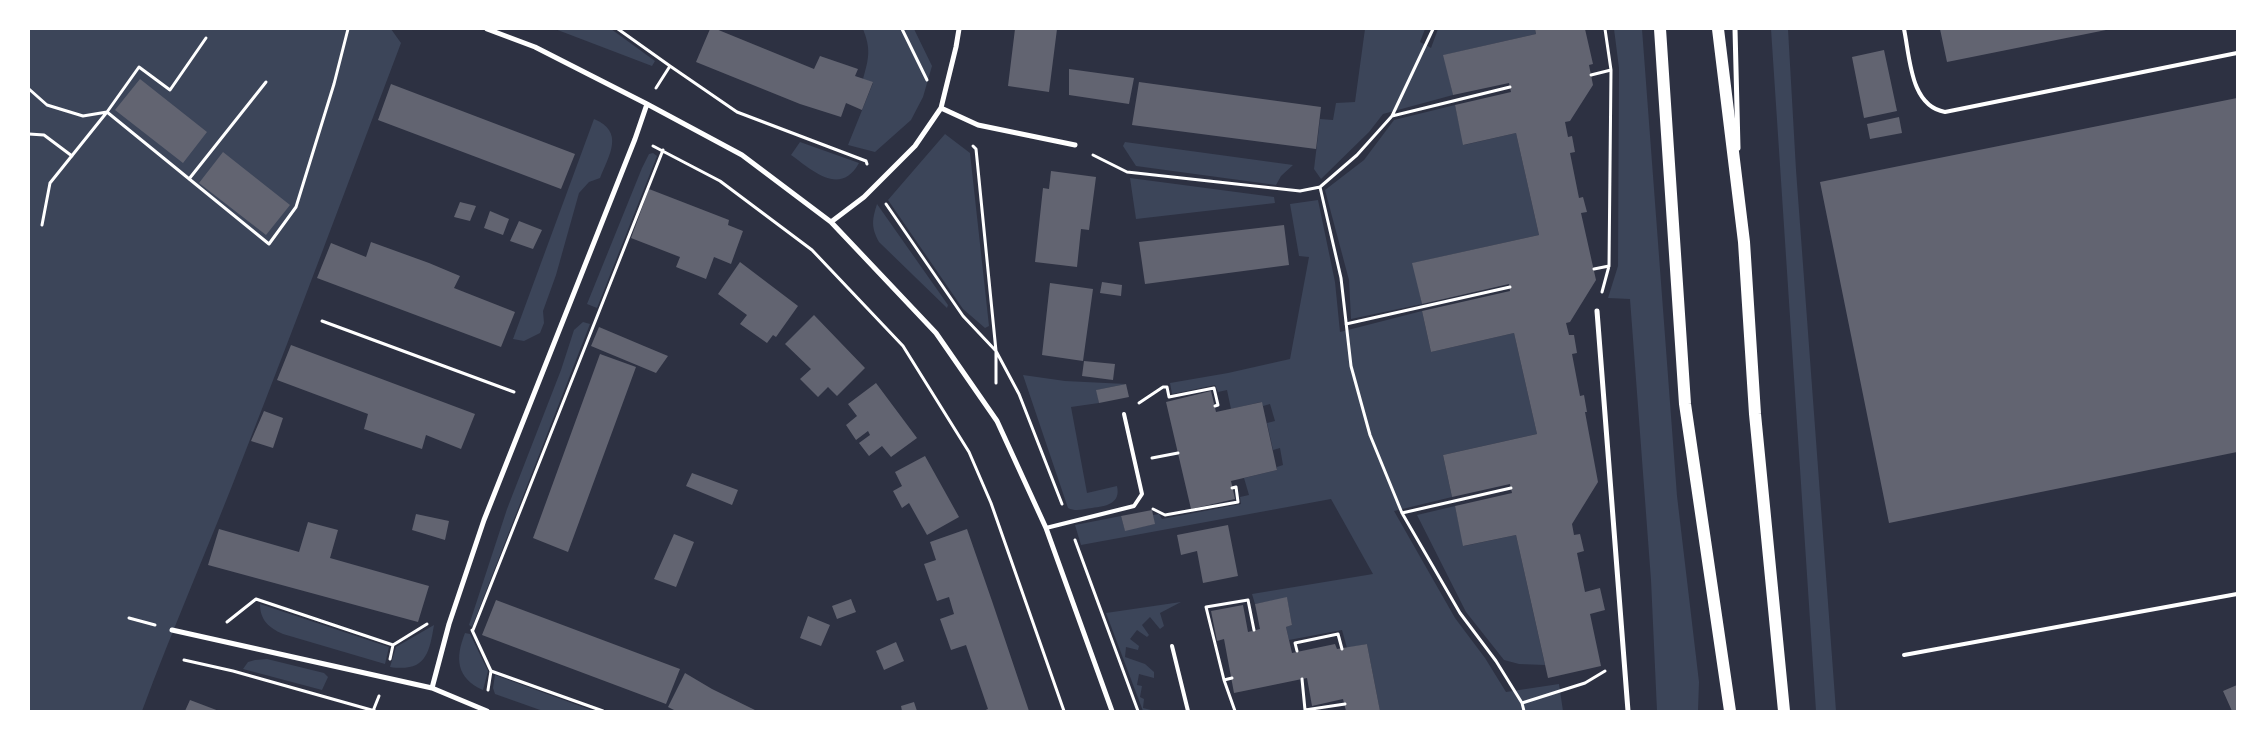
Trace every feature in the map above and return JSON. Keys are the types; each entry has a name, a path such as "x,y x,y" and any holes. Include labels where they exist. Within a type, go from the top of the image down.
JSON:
{"main road":[{"path":"1660,29 1685,404 1730,711"},
{"path":"1718,29 1740,208 1756,423 1784,711"}],"street":[{"path":"487,29 535,47 742,155 831,222 936,332 997,421 1046,528 1112,711"},
{"path":"831,222 875,187 915,146 941,108 959,29"},
{"path":"1735,29 1740,208"},
{"path":"432,688 449,624 484,520 635,139 647,104"},
{"path":"941,108 978,125 1075,145"},
{"path":"1597,311 1628,711"},
{"path":"172,630 432,688 487,711"}],"lane":[{"path":"1904,29 1919,95 1929,106 1945,112 2237,53"},
{"path":"1046,528 1134,506 1142,494 1124,414"},
{"path":"1904,655 2237,594"},
{"path":"1172,646 1188,711"}],"path":[{"path":"29,89 47,105 83,116 107,112 269,244 296,207 334,84 348,29"},
{"path":"618,29 737,112 866,160 875,187 963,316 996,351"},
{"path":"902,29 941,108"},
{"path":"1075,145 1127,172 1300,191 1320,187 1358,154 1392,116 1433,29"},
{"path":"1597,311 1609,266 1611,70 1605,29"},
{"path":"42,225 50,183 107,112 139,68 170,90 206,38"},
{"path":"647,104 670,66"},
{"path":"1591,75 1611,70"},
{"path":"189,179 266,82"},
{"path":"1392,116 1510,87"},
{"path":"29,134 44,135 72,156"},
{"path":"635,139 663,150 720,181 812,250 903,346 969,452 991,503 1064,711"},
{"path":"970,142 976,149 996,351 997,421"},
{"path":"603,711 491,671 473,630 663,150"},
{"path":"1320,187 1341,278 1351,366 1370,435 1402,513 1460,613 1496,661 1522,703 1524,711"},
{"path":"1594,269 1609,266"},
{"path":"1346,324 1510,287"},
{"path":"322,321 533,399"},
{"path":"1124,414 1163,387 1167,387 1169,397 1214,388 1218,405 1214,406"},
{"path":"1137,501 1165,515 1238,502 1236,487 1232,488"},
{"path":"1402,513 1511,488"},
{"path":"207,638 256,599 393,645 436,618 449,624 473,630"},
{"path":"1235,711 1224,680 1206,607 1248,600 1254,630"},
{"path":"129,618 172,630"},
{"path":"1298,651 1295,643 1338,634 1342,649"},
{"path":"1522,703 1585,683 1624,659"},
{"path":"184,660 233,671 376,711"},
{"path":"1224,680 1232,678"},
{"path":"1302,680 1305,711"},
{"path":"1300,711 1345,704"}],"shaded area":[{"path":"29,29 391,29 401,43 304,301 142,711 29,711"},
{"path":"555,29 611,29 655,61 652,66"},
{"path":"863,29 914,29 932,66 923,97 911,120 875,152 848,145 873,83 863,79 868,54"},
{"path":"1365,29 1425,29 1420,42 1431,48 1438,29 1535,29 1536,34 1444,55 1453,95 1383,114 1369,132 1321,179 1314,169 1320,119 1333,120 1336,103 1355,102"},
{"path":"1614,29 1642,29 1677,496 1699,682 1698,711 1657,711 1651,580 1630,299 1608,298 1618,266 1619,68"},
{"path":"1771,29 1788,29 1796,170 1836,711 1816,711"},
{"path":"1455,105 1464,145 1516,133 1539,235 1413,263 1422,304 1351,319 1349,280 1325,190 1364,160 1394,120"},
{"path":"594,119 604,124 609,130 612,137 610,153 600,178 589,182 579,193 556,275 543,311 544,323 540,333 524,341 513,339"},
{"path":"945,134 970,153 989,326 985,328 963,309 888,200"},
{"path":"800,142 859,163 851,173 843,178 826,177 791,155"},
{"path":"1125,142 1293,165 1281,176 1276,185 1136,166 1123,146"},
{"path":"653,153 657,156 597,308 587,304 642,168 649,154"},
{"path":"1130,178 1274,197 1275,203 1136,219"},
{"path":"1318,200 1335,282 1340,332 1422,311 1431,352 1514,333 1537,434 1443,455 1452,497 1394,511 1455,618 1485,658 1506,692 1559,684 1563,711 1380,711 1367,644 1347,648 1342,630 1289,640 1286,627 1292,625 1287,598 1255,604 1252,594 1373,574 1331,499 1081,545 1075,525 1121,516 1125,530 1154,524 1153,515 1159,514 1162,519 1241,504 1240,497 1249,495 1244,478 1277,470 1277,467 1283,465 1280,448 1273,450 1267,423 1275,421 1270,404 1263,406 1261,402 1231,409 1227,390 1218,392 1215,385 1172,394 1170,383 1228,373 1290,359 1309,257 1299,256 1290,204"},
{"path":"877,204 948,305 947,308 879,242 873,223"},
{"path":"583,322 590,324 472,627 469,625 507,509 561,370 574,330"},
{"path":"1023,375 1065,381 1126,384 1097,390 1099,403 1071,407 1087,493 1117,486 1117,497 1111,503 1080,510 1068,508"},
{"path":"1455,506 1464,546 1516,535 1545,665 1519,664 1504,660 1466,612 1417,515"},
{"path":"1181,602 1160,613 1164,626 1160,629 1150,617 1142,625 1149,635 1147,637 1137,630 1130,639 1139,646 1138,650 1126,647 1125,657 1145,664 1154,672 1154,678 1139,674 1137,685 1142,686 1140,697 1144,699 1143,708 1155,711 1143,711 1106,613"},
{"path":"260,604 389,647 385,664 278,632 266,623 260,610"},
{"path":"434,625 427,653 418,664 402,668 390,667 396,647"},
{"path":"465,633 470,634 488,671 483,690 467,680 460,666 460,651"},
{"path":"267,659 324,673 328,677 322,690 243,669 248,662"},
{"path":"495,675 594,711 543,711 495,694 493,688"}],"building":[{"path":"710,29 716,29 814,69 820,56 858,69 855,76 873,82 862,110 846,103 841,117 800,104 696,62"},
{"path":"1015,29 1057,29 1049,92 1008,86"},
{"path":"1535,29 1585,29 1593,64 1589,65 1593,85 1570,121 1565,122 1568,137 1572,136 1575,152 1570,153 1579,198 1583,197 1587,212 1581,213 1596,280 1570,322 1566,323 1569,335 1574,335 1577,353 1572,354 1580,396 1584,395 1587,412 1585,412 1598,482 1572,524 1574,535 1580,534 1584,551 1577,553 1585,592 1600,588 1605,610 1590,614 1601,666 1548,678 1516,535 1463,546 1455,506 1512,493 1510,484 1452,497 1443,455 1537,434 1514,333 1431,352 1422,311 1510,291 1509,284 1422,304 1412,263 1539,235 1516,133 1463,145 1455,105 1511,92 1509,83 1453,95 1443,55 1536,34"},
{"path":"1940,29 2106,29 2106,30 1947,62"},
{"path":"1884,50 1897,111 1864,118 1852,57"},
{"path":"1069,69 1134,78 1129,104 1069,95"},
{"path":"140,79 207,132 183,163 115,110"},
{"path":"1139,82 1321,107 1316,149 1132,125"},
{"path":"391,84 575,154 561,189 378,120"},
{"path":"2237,98 2237,452 1889,523 1820,182"},
{"path":"1899,117 1902,133 1870,139 1867,124"},
{"path":"223,152 290,205 266,235 199,183"},
{"path":"1051,171 1096,177 1089,230 1081,229 1077,267 1035,262 1043,188 1049,189"},
{"path":"649,189 729,220 728,225 743,231 731,264 714,257 706,279 676,267 680,257 631,238"},
{"path":"460,202 476,206 470,221 454,217"},
{"path":"490,211 509,219 503,235 484,228"},
{"path":"519,221 542,230 533,249 510,241"},
{"path":"1284,225 1289,265 1145,284 1139,242"},
{"path":"371,242 460,276 454,288 515,312 501,347 317,278 331,243 366,257"},
{"path":"740,262 798,306 776,337 773,335 767,343 740,324 747,315 718,294"},
{"path":"1102,282 1122,285 1121,296 1100,293"},
{"path":"1050,283 1093,289 1083,361 1042,355"},
{"path":"814,315 865,368 837,396 828,387 818,397 800,379 811,369 785,344"},
{"path":"599,327 668,356 656,373 591,346"},
{"path":"291,345 475,414 461,449 426,435 422,449 364,429 368,414 277,380"},
{"path":"600,354 636,367 568,552 533,538"},
{"path":"1084,361 1115,364 1113,380 1082,376"},
{"path":"876,383 917,438 891,457 882,446 869,456 859,443 870,435 868,431 856,440 846,425 857,416 848,404"},
{"path":"1126,384 1129,397 1099,403 1096,390"},
{"path":"1211,391 1216,412 1262,402 1277,470 1231,481 1235,499 1191,509 1166,402"},
{"path":"264,411 283,418 273,448 251,441"},
{"path":"925,456 959,517 927,535 909,503 902,508 893,491 902,486 895,472"},
{"path":"692,473 738,490 732,505 686,486"},
{"path":"1152,510 1155,524 1125,531 1121,516"},
{"path":"416,514 449,521 445,540 412,530"},
{"path":"308,522 338,530 330,558 429,586 418,622 208,565 219,529 299,552"},
{"path":"1228,525 1238,576 1203,583 1197,551 1181,555 1177,535"},
{"path":"967,529 1029,711 983,711 988,709 966,645 951,650 940,619 954,614 949,597 937,601 924,564 936,560 930,542"},
{"path":"674,534 694,542 676,587 654,579"},
{"path":"1287,597 1292,625 1286,627 1292,653 1335,644 1337,649 1367,644 1380,711 1346,711 1343,699 1312,706 1307,678 1234,693 1224,639 1217,641 1211,611 1243,605 1248,632 1260,629 1255,604"},
{"path":"851,599 856,612 837,619 832,606"},
{"path":"496,600 680,669 666,704 482,635"},
{"path":"808,616 830,625 821,646 800,638"},
{"path":"896,642 904,661 884,670 876,651"},
{"path":"685,673 712,689 757,711 676,711 668,707"},
{"path":"2237,685 2237,711 2232,711 2223,691"},
{"path":"190,700 219,711 185,711"},
{"path":"914,702 917,711 902,711 901,706"}]}
